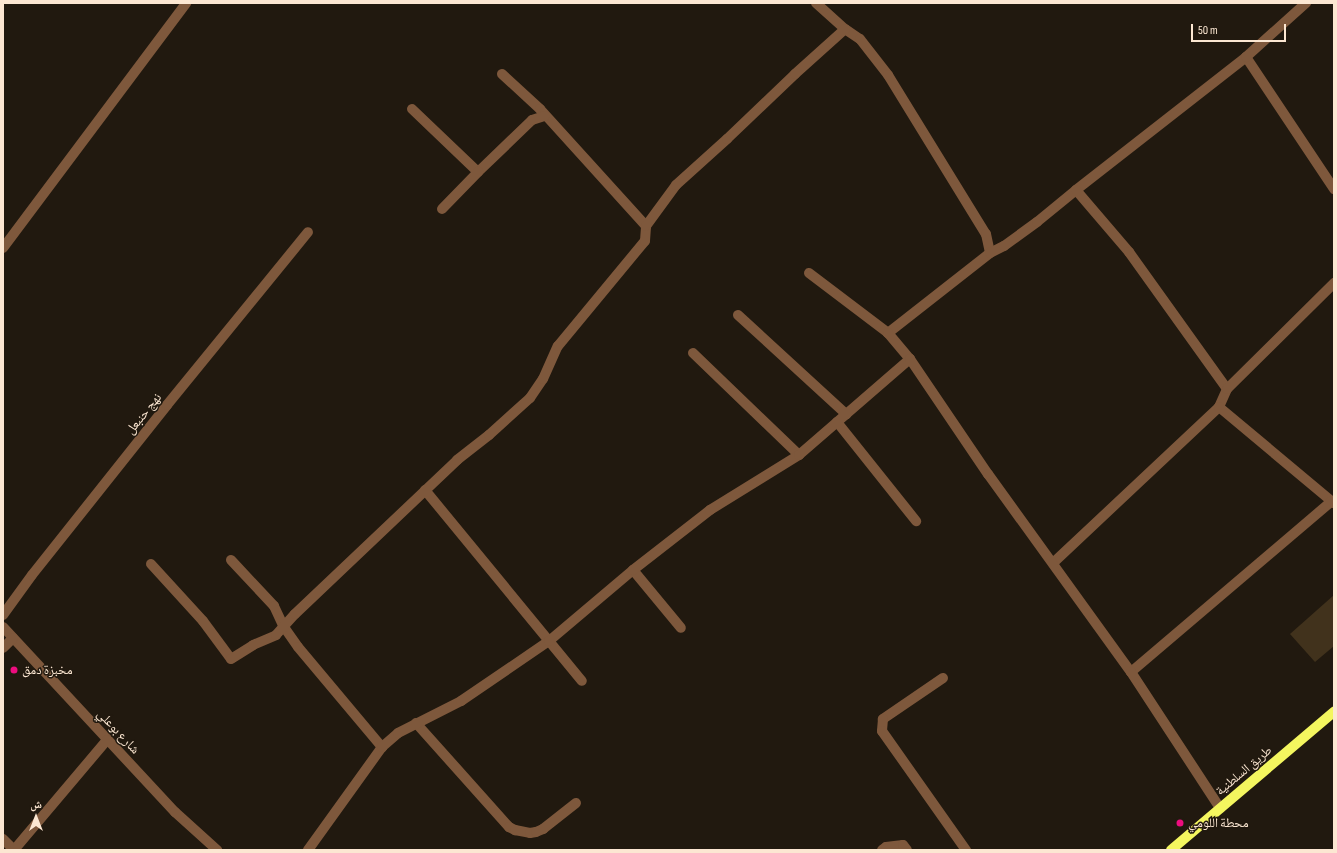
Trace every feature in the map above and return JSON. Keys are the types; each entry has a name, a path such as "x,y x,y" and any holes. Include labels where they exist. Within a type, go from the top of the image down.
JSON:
{"main road":[{"name":"طريق السلطنية","path":"1171,850 1334,712"}],"street":[{"path":"3,248 186,3"},
{"path":"816,3 845,29 860,39 892,82 986,234 990,253"},
{"path":"888,333 990,253 1004,246 1037,222 1246,56 1306,3"},
{"path":"152,564 202,621 231,659 253,645 276,635 295,614 425,490 463,455 489,435 530,398 543,379 558,346 645,241 646,226 676,185 728,140 795,74 845,29"},
{"path":"1246,56 1334,189"},
{"path":"502,74 540,109 544,116 646,226"},
{"path":"412,109 478,172"},
{"path":"442,209 532,120 544,116"},
{"path":"1076,190 1129,252 1226,389"},
{"name":"نهج حنبعل","path":"3,615 32,575 167,405 308,232"},
{"path":"809,274 888,333 910,359 988,474 1131,672 1220,808"},
{"path":"1053,563 1219,407 1226,389 1334,283"},
{"path":"738,315 846,414"},
{"path":"693,353 799,455"},
{"path":"308,850 382,747 398,733 461,701 549,640 633,570 710,510 799,455 910,359"},
{"path":"1131,672 1333,502 1219,407"},
{"path":"837,422 916,521"},
{"path":"425,490 582,681"},
{"path":"231,560 274,606 284,627 298,647 382,747"},
{"path":"633,570 681,628"},
{"name":"شارع بوعلي","path":"3,628 205,846 217,850"},
{"path":"3,648 13,638"},
{"path":"942,678 883,719 882,731 966,850"},
{"path":"416,724 509,827 514,830 530,834 543,829 576,803"},
{"path":"3,839 14,850 107,740"},
{"path":"882,850 886,847 903,845 907,850"}],"building":[{"path":"1334,595 1334,646 1315,662 1290,634"}],"place":[{"name":"مخبزة دمق","path":"14,670"},
{"name":"محطة اللومي","path":"1180,823"}]}
